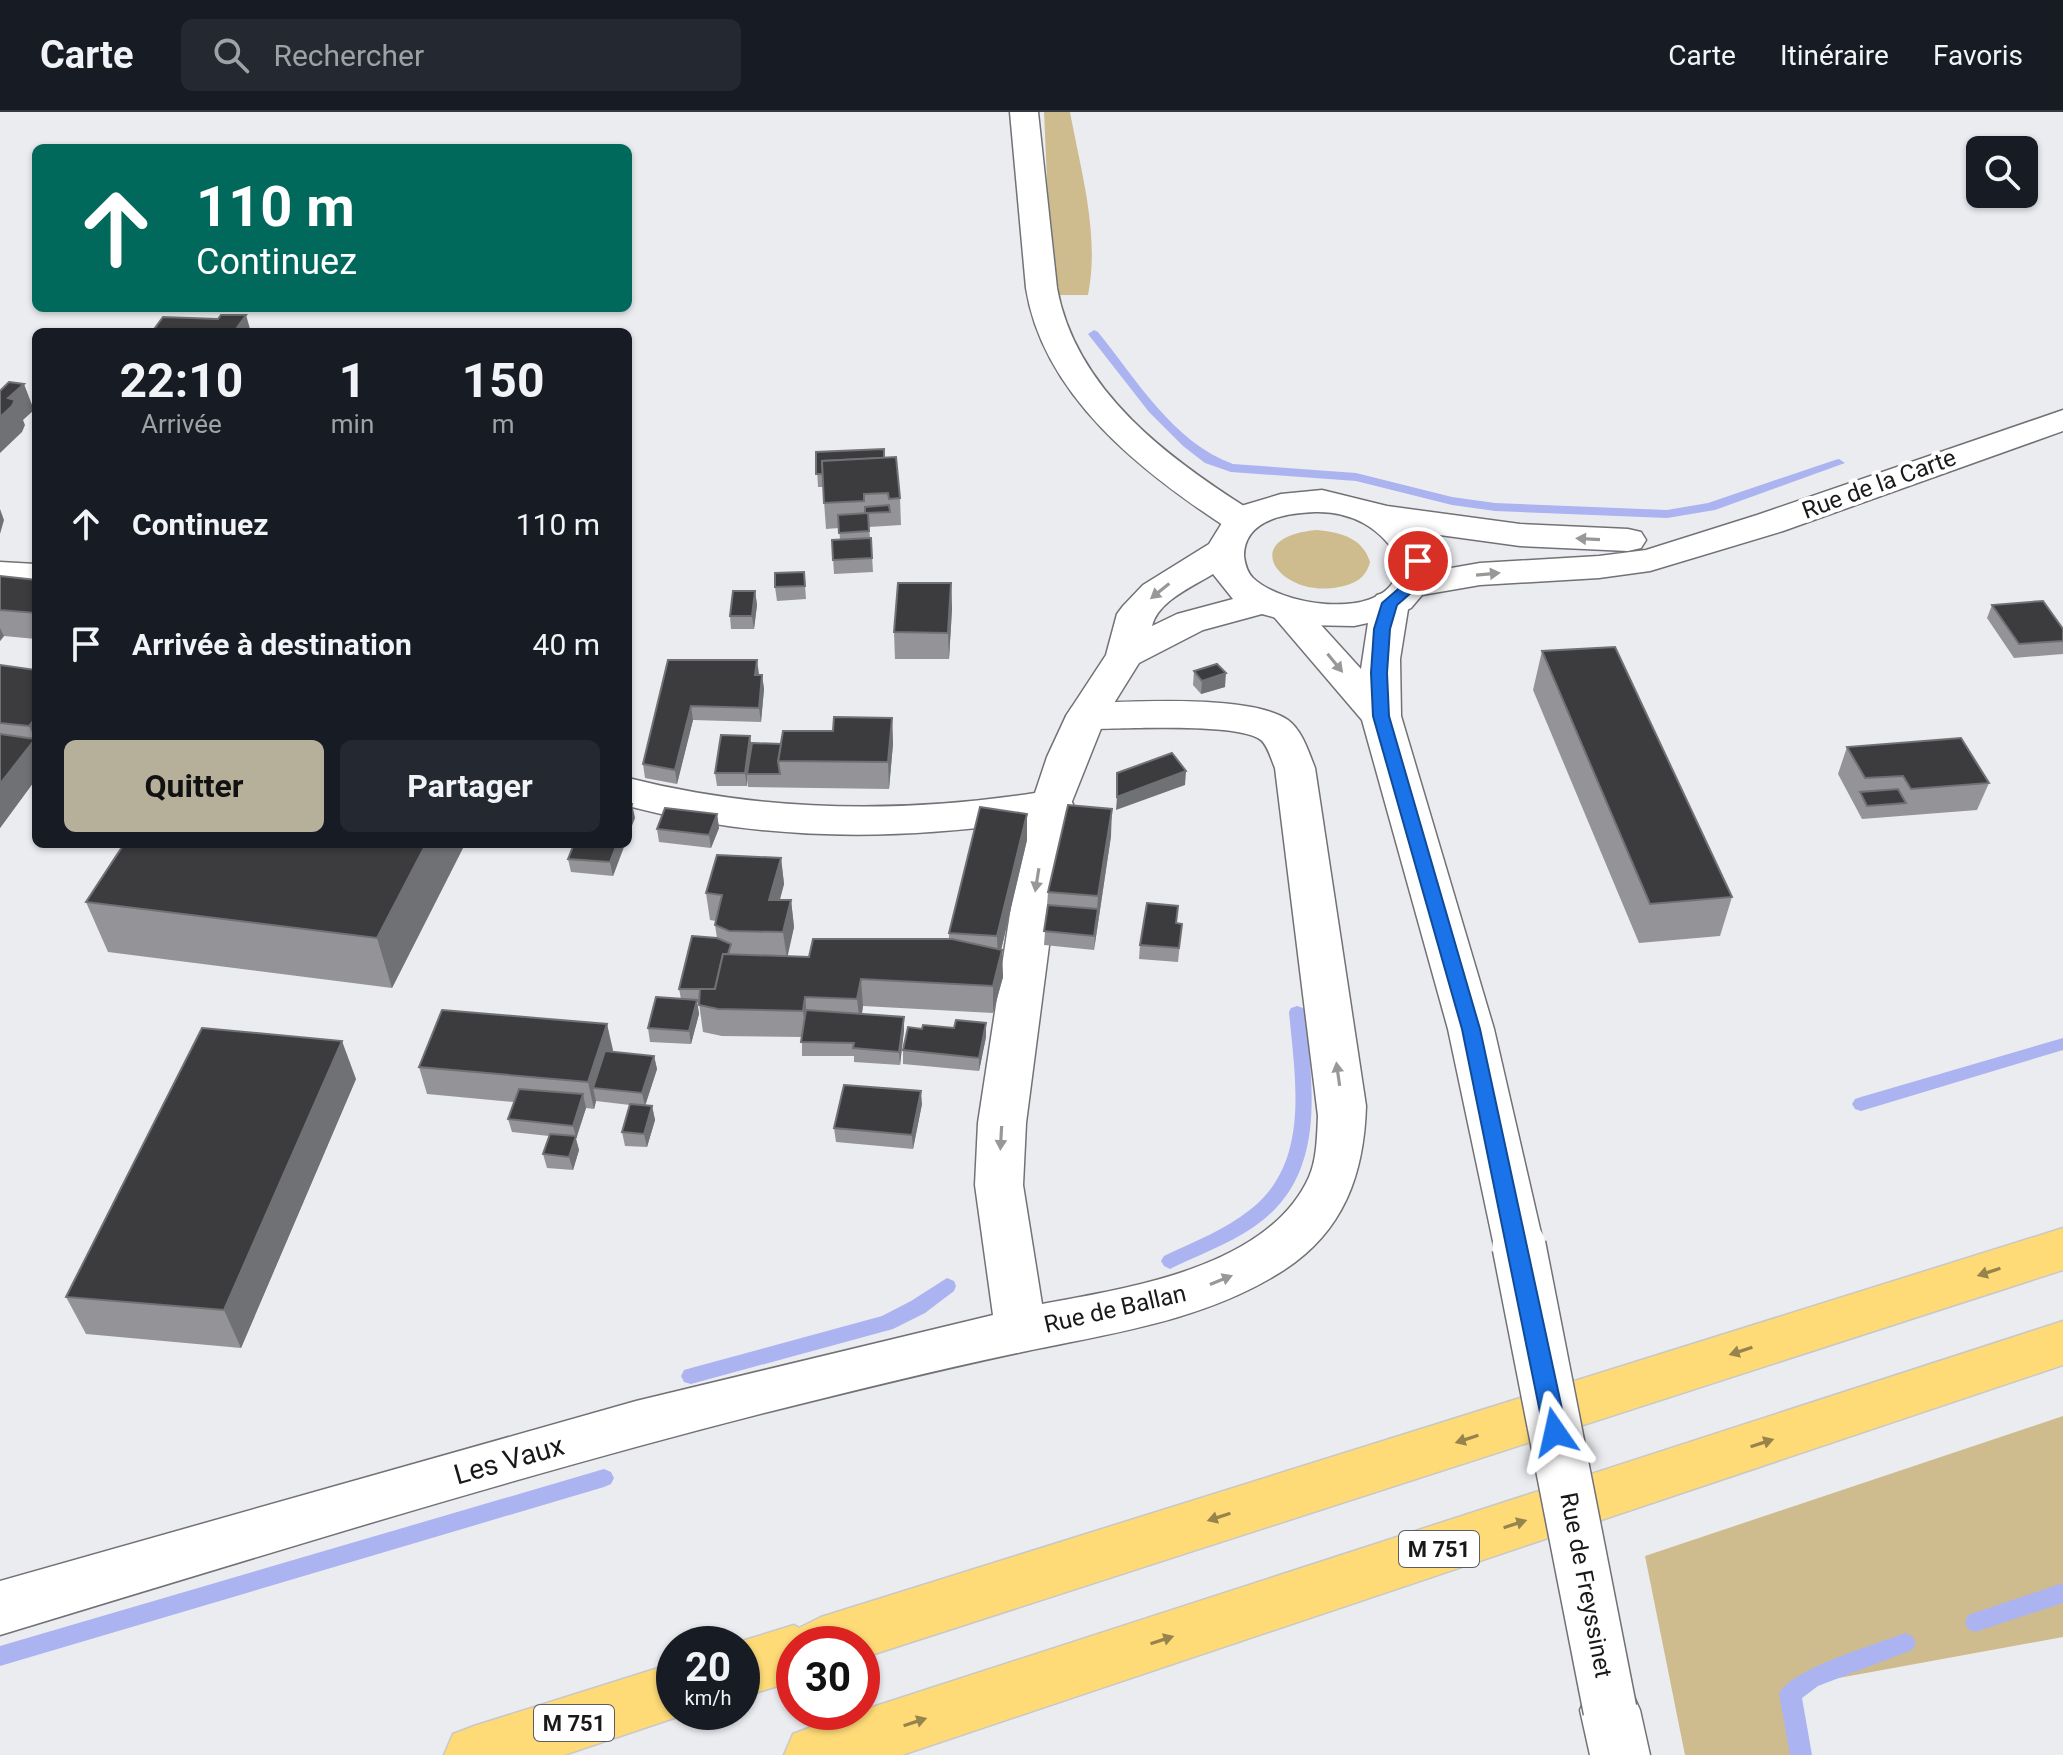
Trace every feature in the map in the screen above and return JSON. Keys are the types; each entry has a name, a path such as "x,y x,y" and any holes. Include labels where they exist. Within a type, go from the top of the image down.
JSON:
{"highway":[{"path":"878,1626 2063,1249"},
{"name":"M 751","path":"814,1755 2063,1343"},
{"name":"M 751","path":"474,1755 656,1697"}],"street":[{"path":"1024,112 1031,205 1043,298 1048,317 1070,362 1121,430 1188,486 1233,536"},
{"name":"Rue de la Carte","path":"1400,594 1480,574 1599,567 1650,560 1770,523 2063,420"},
{"path":"632,793 711,809 834,821 932,820 1052,804 1067,757 1086,716 1125,655 1136,614 1156,593 1264,509 1292,502 1322,501 1352,505 1379,516 1407,536 1418,561 1382,629 1379,673 1381,716"},
{"name":"Rue de la Carte","path":"1379,516 1520,535 1694,545"},
{"path":"1233,536 1228,570 1241,588 1276,607 1381,716"},
{"path":"0,573 32,575"},
{"path":"1125,655 1190,622 1276,607 1324,616 1360,614 1400,594"},
{"name":"Rue de Ballan","path":"1052,804 1039,861 1002,1123 999,1185 1013,1289 1022,1330 1168,1300 1230,1277 1280,1246 1306,1220 1329,1187 1340,1149 1340,1090 1295,768 1287,749 1274,729 1248,718 1086,716"},
{"name":"Rue de Freyssinet","path":"1381,716 1471,1029 1519,1246 1615,1732"},
{"name":"Les Vaux","path":"0,1608 598,1434 858,1365 1022,1330"}],"shaded area":[{"path":"1044,112 1070,112 1090,227 1092,250 1088,295 1059,295 1049,225"},
{"path":"1317,530 1350,538 1362,547 1370,562 1363,576 1345,586 1318,588 1299,584 1284,576 1275,566 1272,554 1278,544 1292,535"},
{"path":"2063,1416 2063,1637 1795,1686 1807,1755 1685,1755 1645,1556"}],"building":[{"path":"221,315 246,315 237,328 155,328 163,317 218,319"},
{"path":"9,382 24,384 8,398 15,400 0,417 0,391"},
{"path":"884,449 884,458 822,461 823,474 816,474 816,452"},
{"path":"896,457 900,498 889,499 888,493 864,494 864,501 824,503 822,461"},
{"path":"889,505 890,512 865,513 865,507"},
{"path":"868,513 869,531 839,533 838,515"},
{"path":"871,538 872,558 833,560 832,540"},
{"path":"804,572 805,586 775,587 775,573"},
{"path":"0,576 32,580 32,613 0,610"},
{"path":"898,583 951,583 948,633 894,632"},
{"path":"733,591 755,591 752,616 730,616"},
{"path":"2043,601 2063,629 2063,641 2019,644 1992,605"},
{"path":"1615,647 1732,897 1650,904 1542,651"},
{"path":"668,660 757,660 755,675 762,675 759,708 691,706 675,770 643,764"},
{"path":"1217,664 1226,673 1202,681 1194,671"},
{"path":"0,665 32,669 32,723 29,726 0,723"},
{"path":"834,717 892,718 888,762 778,761 783,731 833,731"},
{"path":"0,734 32,739 32,743 0,784"},
{"path":"721,735 750,736 745,773 715,773"},
{"path":"1961,738 1989,783 1911,789 1903,776 1865,778 1847,747"},
{"path":"752,743 781,744 778,761 780,774 747,774"},
{"path":"1172,753 1186,771 1117,797 1117,773"},
{"path":"1898,789 1906,803 1867,806 1860,792"},
{"path":"1068,805 1112,809 1098,896 1048,892"},
{"path":"980,807 1027,814 997,936 949,933"},
{"path":"665,808 717,814 709,835 657,829"},
{"path":"121,848 424,848 377,938 86,902"},
{"path":"572,848 615,848 610,862 568,859"},
{"path":"717,855 781,858 769,900 791,900 783,932 729,931 715,925 722,895 706,893"},
{"path":"1147,903 1178,906 1176,923 1182,924 1179,948 1140,945"},
{"path":"1048,905 1098,909 1094,936 1044,931"},
{"path":"692,936 717,938 731,944 728,954 723,954 715,989 679,989"},
{"path":"813,939 952,939 1002,950 993,986 861,979 857,999 805,997 803,1011 718,1009 699,1005 700,989 715,989 723,954 809,957"},
{"path":"656,997 697,1000 689,1031 648,1028"},
{"path":"442,1010 607,1024 588,1082 419,1067"},
{"path":"806,1010 904,1017 899,1052 853,1048 854,1043 801,1042"},
{"path":"956,1020 986,1023 979,1058 903,1050 908,1027 954,1028"},
{"path":"202,1028 342,1041 224,1310 66,1297"},
{"path":"605,1051 654,1056 642,1093 593,1088"},
{"path":"844,1085 921,1091 912,1135 834,1128"},
{"path":"519,1089 583,1094 573,1126 508,1119"},
{"path":"630,1104 652,1106 644,1134 622,1132"},
{"path":"550,1134 576,1136 569,1157 543,1154"}],"waterway":[{"path":"1094,334 1153,409 1187,443 1209,460 1231,468 1356,477 1452,501 1495,507 1667,514 1710,507 1839,463"},
{"path":"1170,1261 1246,1223 1267,1206 1284,1186 1295,1164 1304,1115 1297,1012"},
{"path":"1861,1104 2063,1044"},
{"path":"691,1376 886,1323 918,1307 947,1286"},
{"path":"0,1656 604,1478"},
{"path":"1975,1622 2063,1593"},
{"path":"1801,1755 1790,1694 1811,1679 1905,1643"}],"route":[{"path":"1418,561 1411,586 1390,603 1382,629 1379,673 1381,716 1471,1029 1519,1246 1555,1432"}]}
